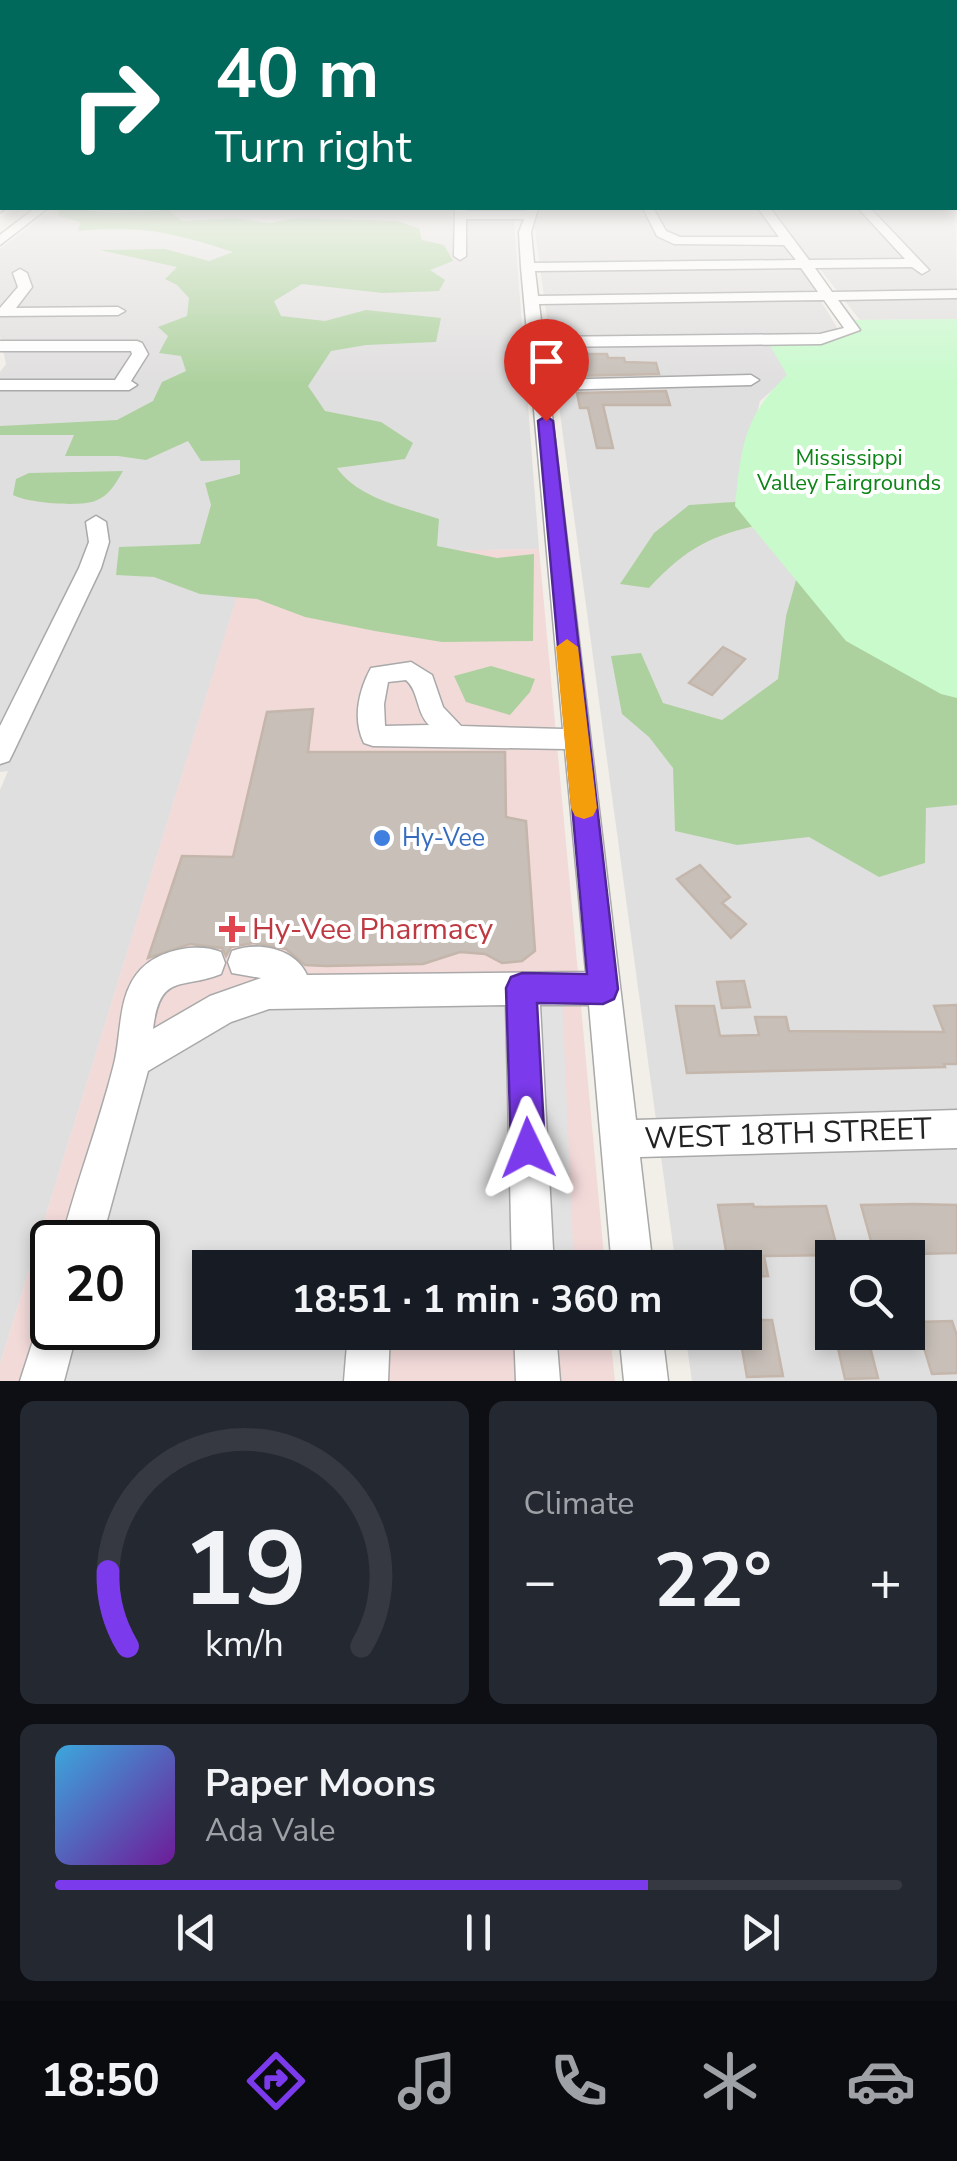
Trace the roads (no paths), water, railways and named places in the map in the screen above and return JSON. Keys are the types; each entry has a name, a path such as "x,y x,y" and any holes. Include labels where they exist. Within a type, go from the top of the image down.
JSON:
{"street":[{"path":"527,255 631,1250"},
{"path":"537,342 821,340 853,330 799,255"},
{"path":"908,255 950,294"},
{"path":"528,267 915,263"},
{"path":"3,312 25,287 20,273"},
{"path":"532,300 950,294"},
{"path":"3,312 118,312"},
{"path":"0,346 137,346 140,354 124,385 0,385"},
{"path":"542,385 751,380"},
{"path":"0,752 90,568 99,542 96,522"},
{"path":"454,735 481,740 576,739"},
{"path":"87,1220 133,1060 137,1008 145,984 162,972 191,962 208,963"},
{"path":"244,962 269,962 284,968 292,976 290,991"},
{"path":"522,988 532,1250"},
{"path":"133,1060 222,1008 270,992 603,989"},
{"name":"WEST 18TH STREET","path":"619,1138 957,1129"},
{"path":"42,1381 51,1350"},
{"path":"366,1381 368,1350"},
{"path":"536,1350 538,1381"},
{"path":"642,1350 646,1381"}],"place":[{"name":"Hy-Vee","path":"382,838"},
{"name":"Hy-Vee Pharmacy","path":"232,929"}],"park label":[{"name":"Mississippi Valley Fairgrounds","path":"849,470"}]}
